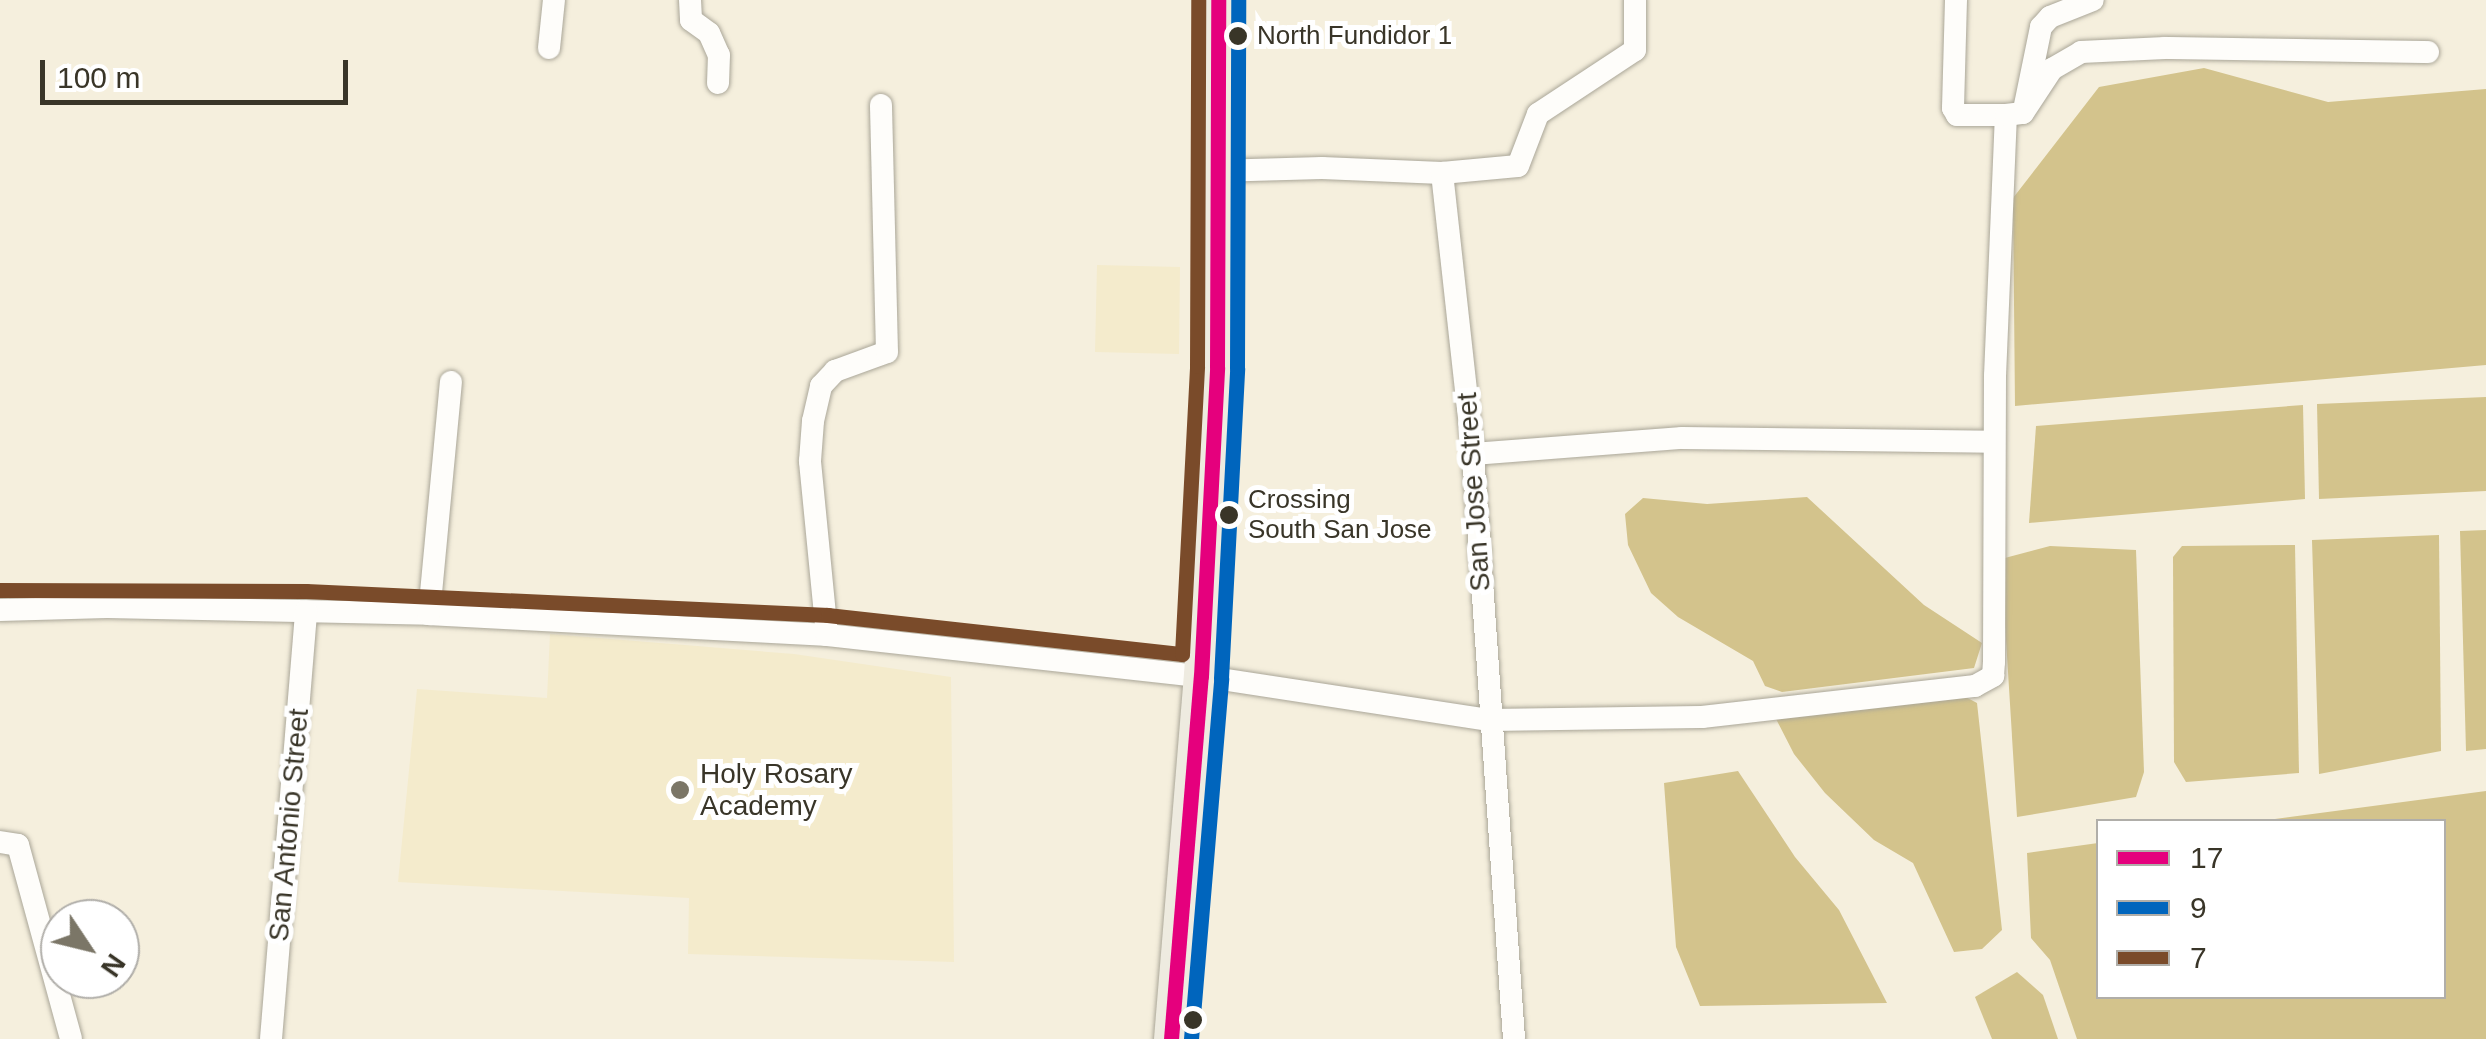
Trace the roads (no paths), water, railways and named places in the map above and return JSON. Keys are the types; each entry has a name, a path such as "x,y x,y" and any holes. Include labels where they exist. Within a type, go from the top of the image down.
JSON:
{"main road":[{"path":"1171,1039 1202,676 1217,367 1214,171 1218,0"}],"street":[{"path":"549,48 554,0"},
{"path":"690,0 691,20 709,32 719,54 718,84"},
{"path":"1214,171 1322,168 1442,173 1518,166 1538,114 1635,50 1636,0"},
{"path":"1956,0 1952,108 1957,114 2014,114 2052,69 2081,52 2165,48 2428,52"},
{"path":"0,610 107,606 429,614 827,635 1202,676 1490,720 1702,717 1984,683 1992,676 1994,662 1994,442 2014,114 2041,27 2050,16 2093,0"},
{"path":"827,635 811,477 814,421 822,386 834,372 887,352 881,105"},
{"name":"San Jose Street","path":"1442,173 1473,454 1490,720 1510,933 1514,1039"},
{"path":"429,614 451,382"},
{"path":"1473,454 1682,438 1994,442"},
{"name":"San Antonio Street","path":"271,1039 306,611"},
{"path":"0,842 18,845 71,1039"}],"place":[{"name":"North Fundidor 1","path":"1238,36"},
{"name":"Crossing South San Jose","path":"1229,515"},
{"name":"Holy Rosary Academy","path":"680,790"}]}
